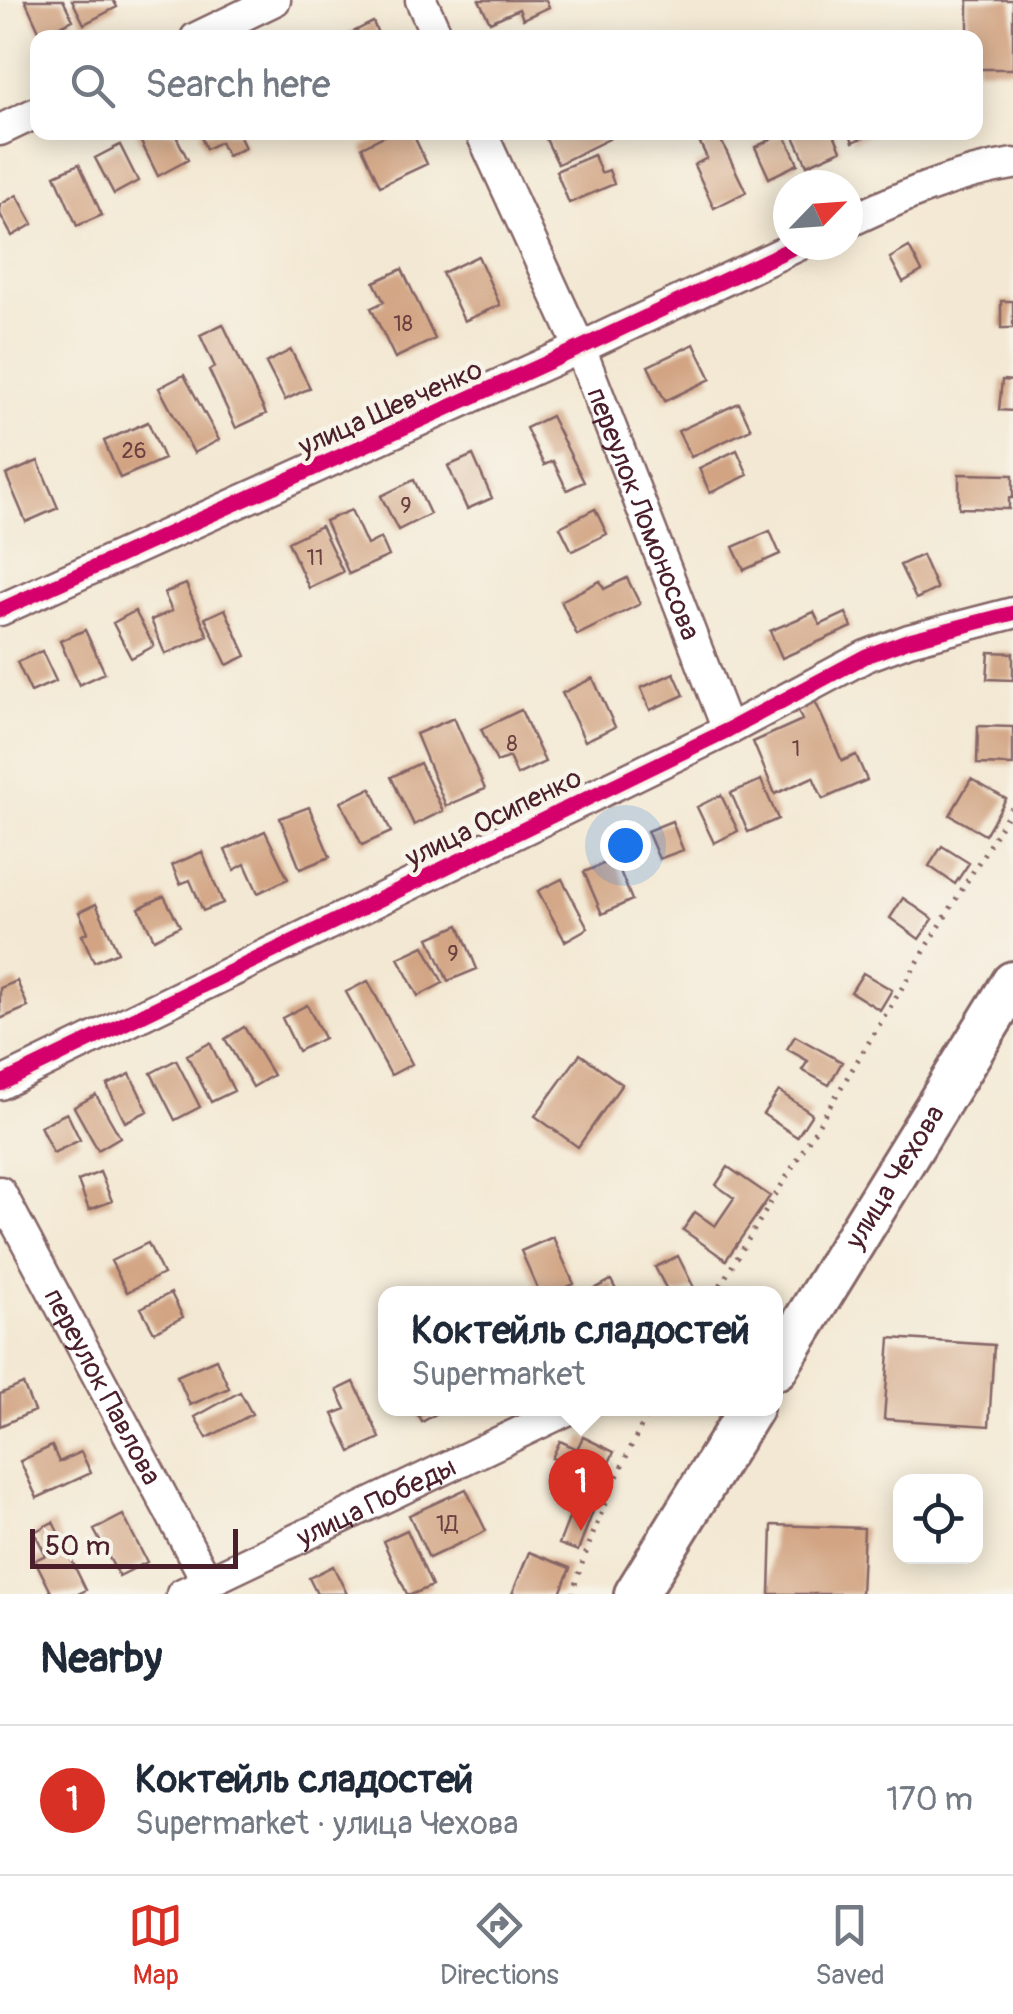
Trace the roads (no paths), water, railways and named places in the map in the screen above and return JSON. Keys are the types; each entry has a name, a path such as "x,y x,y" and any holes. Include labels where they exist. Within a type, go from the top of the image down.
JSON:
{"main road":[{"name":"улица Чехова","path":"787,1335 1013,983"},
{"path":"636,1594 746,1416"}],"street":[{"path":"213,30 275,0"},
{"path":"421,0 434,30"},
{"path":"0,130 30,116"},
{"name":"переулок Ломоносова","path":"486,140 580,348 728,730"},
{"path":"863,215 912,192 984,168 1013,164"},
{"name":"улица Шевченко","path":"0,610 773,258"},
{"name":"улица Осипенко","path":"0,1084 728,730 866,656 1013,612"},
{"name":"переулок Павлова","path":"0,1192 194,1588"},
{"name":"улица Победы","path":"194,1588 554,1416"}],"place":[{"name":"Коктейль сладостей","path":"581,1531"}]}
